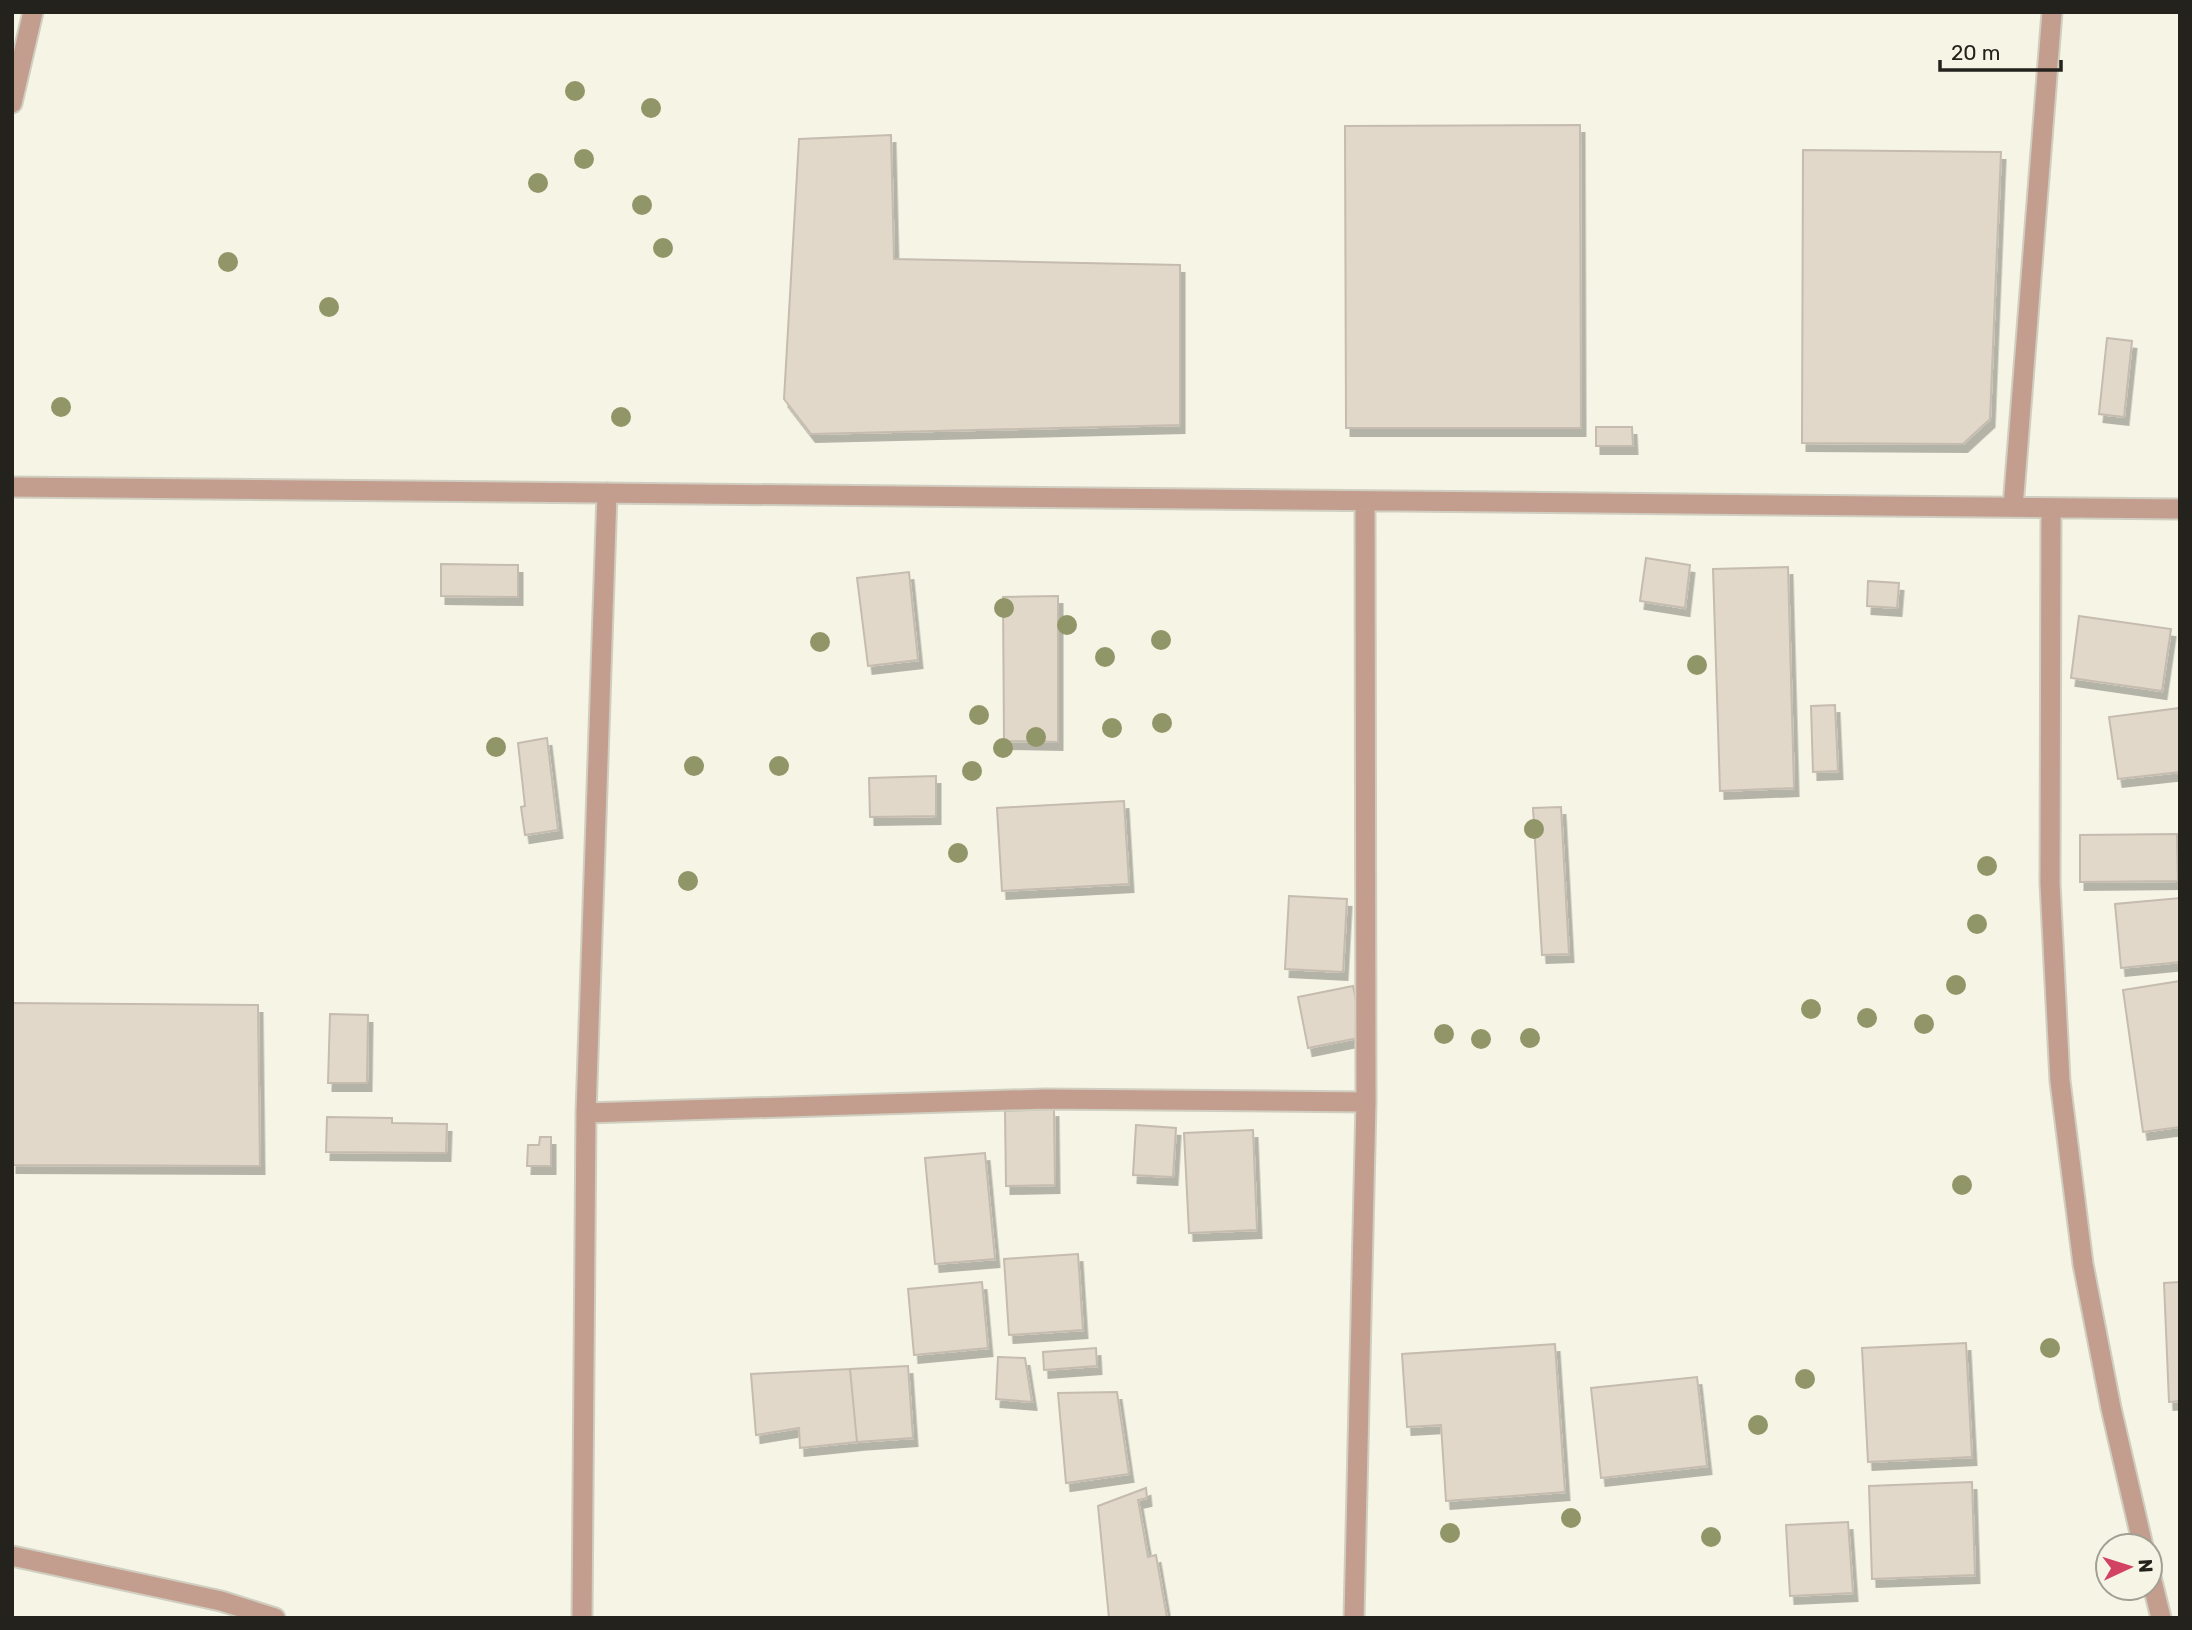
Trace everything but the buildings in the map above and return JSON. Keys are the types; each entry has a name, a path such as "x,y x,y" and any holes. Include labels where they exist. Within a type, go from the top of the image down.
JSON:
{"street":[{"path":"13,92 33,12"},
{"path":"2013,507 2052,12"},
{"path":"12,486 2180,509"},
{"path":"582,1618 586,1112 607,493"},
{"path":"1354,1618 1366,1102 1365,501"},
{"path":"2051,508 2050,884 2060,1081 2083,1264 2110,1408 2140,1532"},
{"path":"586,1112 1045,1099 1366,1102"},
{"path":"12,1556 221,1601 275,1618"}]}
